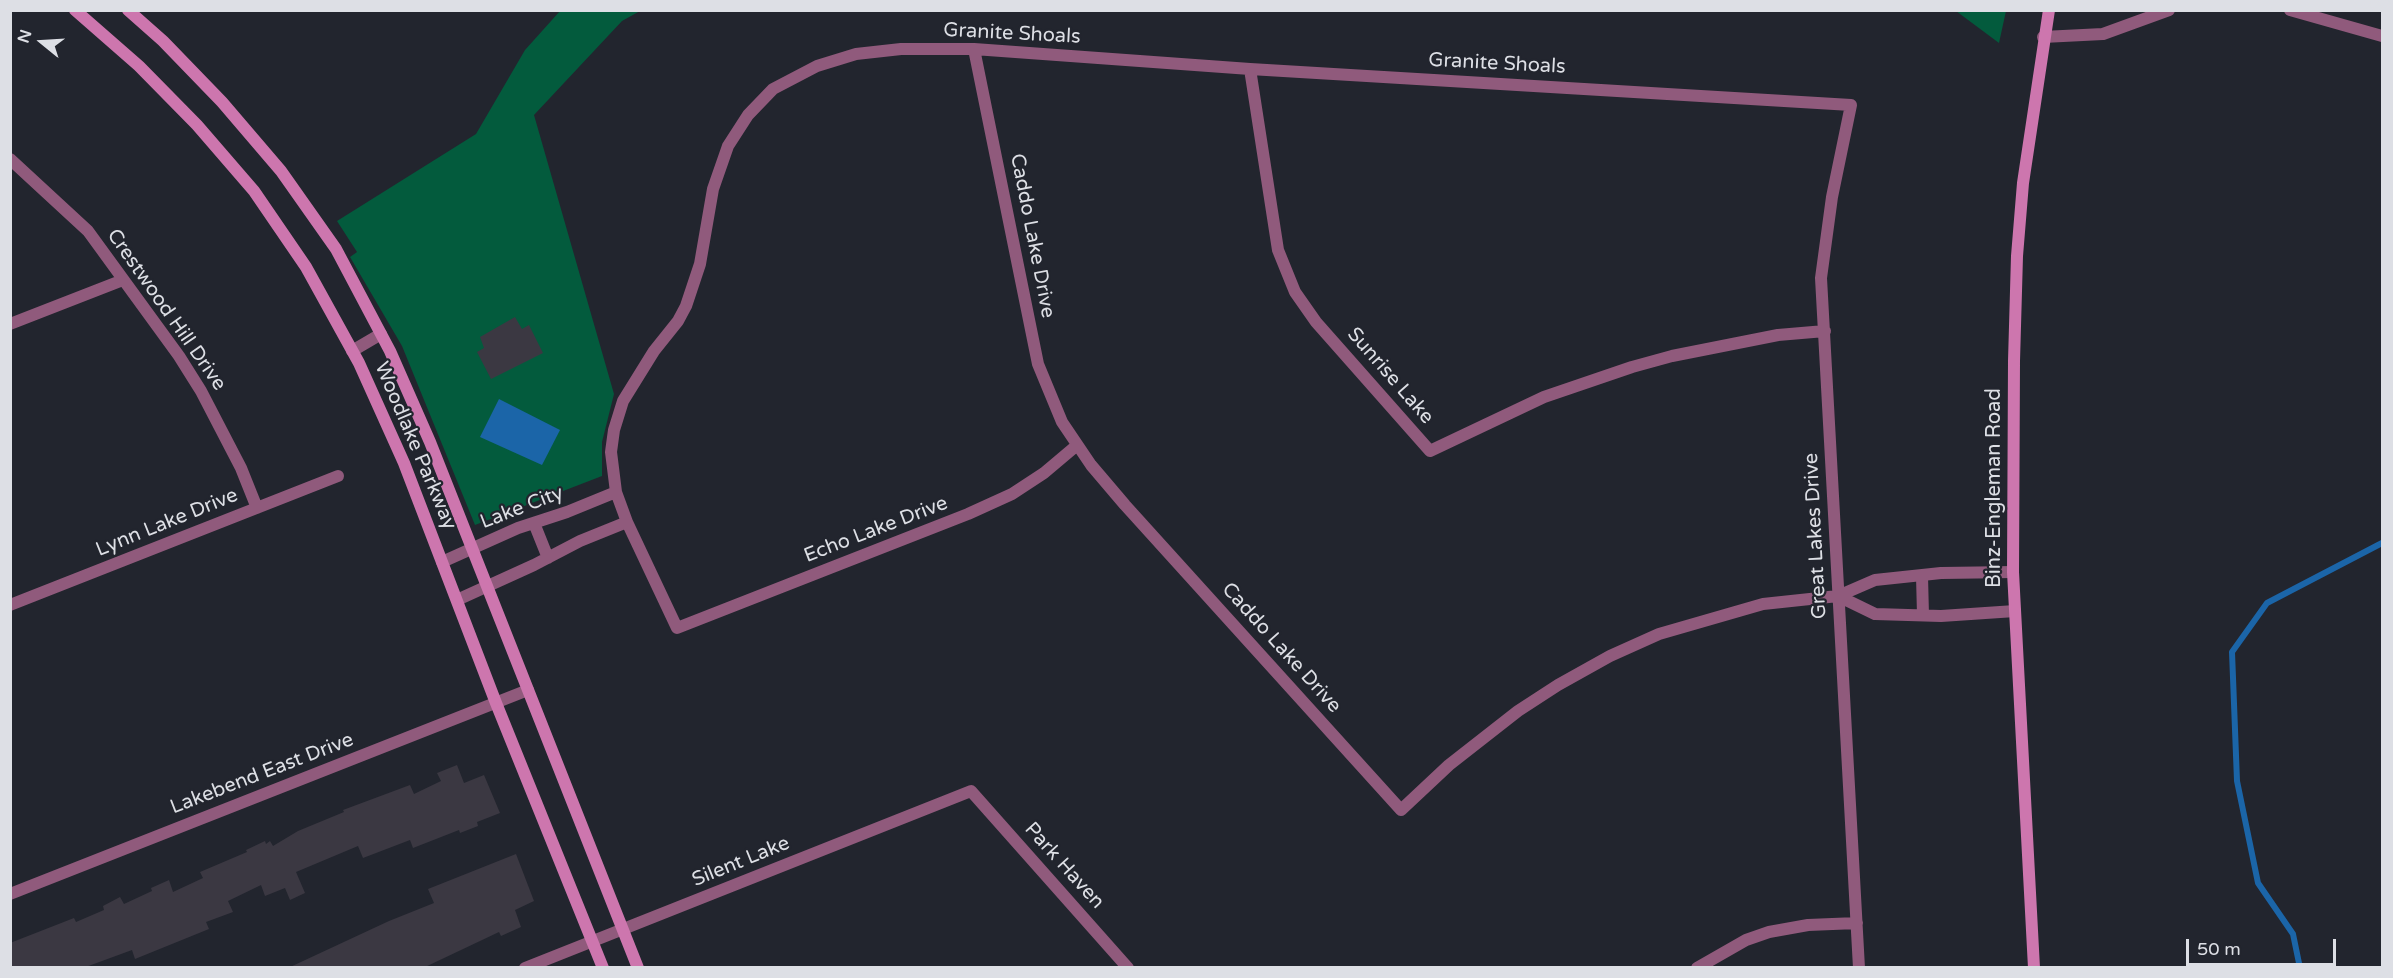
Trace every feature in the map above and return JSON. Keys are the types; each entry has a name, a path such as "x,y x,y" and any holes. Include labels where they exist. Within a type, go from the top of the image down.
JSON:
{"street":[{"name":"Woodlake Parkway","path":"75,10 139,66 197,125 254,191 306,267 352,351 404,463 496,703 603,968"},
{"name":"Woodlake Parkway","path":"128,10 163,41 222,102 281,171 336,249 381,334 430,442 638,968"},
{"name":"Binz-Engleman Road","path":"2034,968 2013,572 2017,256 2023,183 2043,37 2049,10"},
{"path":"2043,37 2103,34 2169,10"},
{"path":"2290,10 2382,36"},
{"name":"Granite Shoals","path":"677,628 627,522 616,492 611,452 614,430 623,400 686,306 700,264 713,189 729,146 748,115 773,89 817,66 846,57 901,49 974,50 1851,105"},
{"name":"Caddo Lake Drive","path":"974,50 1038,364 1062,422 1076,446 1125,505 1401,810 1449,765 1492,730 1558,685 1611,656 1659,634 1763,604 1838,596 1875,580 1941,573 2013,572"},
{"name":"Sunrise Lake","path":"1250,69 1278,250 1295,292 1316,322 1430,450 1544,397 1632,367 1671,356 1778,335 1825,331"},
{"name":"Great Lakes Drive","path":"1851,105 1832,196 1821,278 1859,968"},
{"name":"Crestwood Hill Drive","path":"10,159 88,231 178,356 201,391 241,468 257,508"},
{"path":"10,324 123,280"},
{"path":"352,351 381,334"},
{"name":"Echo Lake Drive","path":"677,628 968,514 1012,494 1044,473 1076,446"},
{"name":"Lynn Lake Drive","path":"10,606 338,476"},
{"name":"Lake City","path":"442,562 534,522 616,492"},
{"path":"534,522 548,558"},
{"path":"457,600 580,541 627,522"},
{"path":"1922,576 1923,615"},
{"path":"1838,596 1875,614 1941,616 2015,611"},
{"name":"Lakebend East Drive","path":"10,894 528,690"},
{"name":"Silent Lake","path":"525,968 971,791"},
{"name":"Park Haven","path":"971,791 1128,968"},
{"path":"1697,968 1746,940 1769,932 1808,925 1857,922"}],"green space":[{"path":"560,11 640,11 622,21 534,115 614,394 602,442 602,476 475,525 402,346 350,257 357,252 337,221 476,134 525,50"},
{"path":"1956,11 2006,11 1999,43"}],"water":[{"path":"499,399 560,430 542,465 480,437"}],"building":[{"path":"515,317 522,329 529,325 543,353 491,379 477,352 484,348 480,337"},
{"path":"457,765 464,783 484,775 500,813 477,822 478,826 460,833 459,830 413,848 410,840 363,858 358,846 296,872 305,893 290,900 285,888 265,896 261,885 228,901 233,912 206,922 209,929 135,959 132,950 83,968 13,968 10,961 10,943 74,918 76,922 104,910 103,906 120,897 124,904 169,880 173,892 203,878 200,872 247,852 246,850 265,841 266,844 270,841 273,846 298,831 344,812 343,810 410,785 414,794 441,781 437,773"},
{"path":"516,854 534,901 515,910 521,927 501,936 499,932 423,968 288,968 389,921 434,903 428,889"}],"waterway":[{"path":"2300,968 2293,934 2258,883 2237,781 2232,652 2267,603 2382,543"}]}
